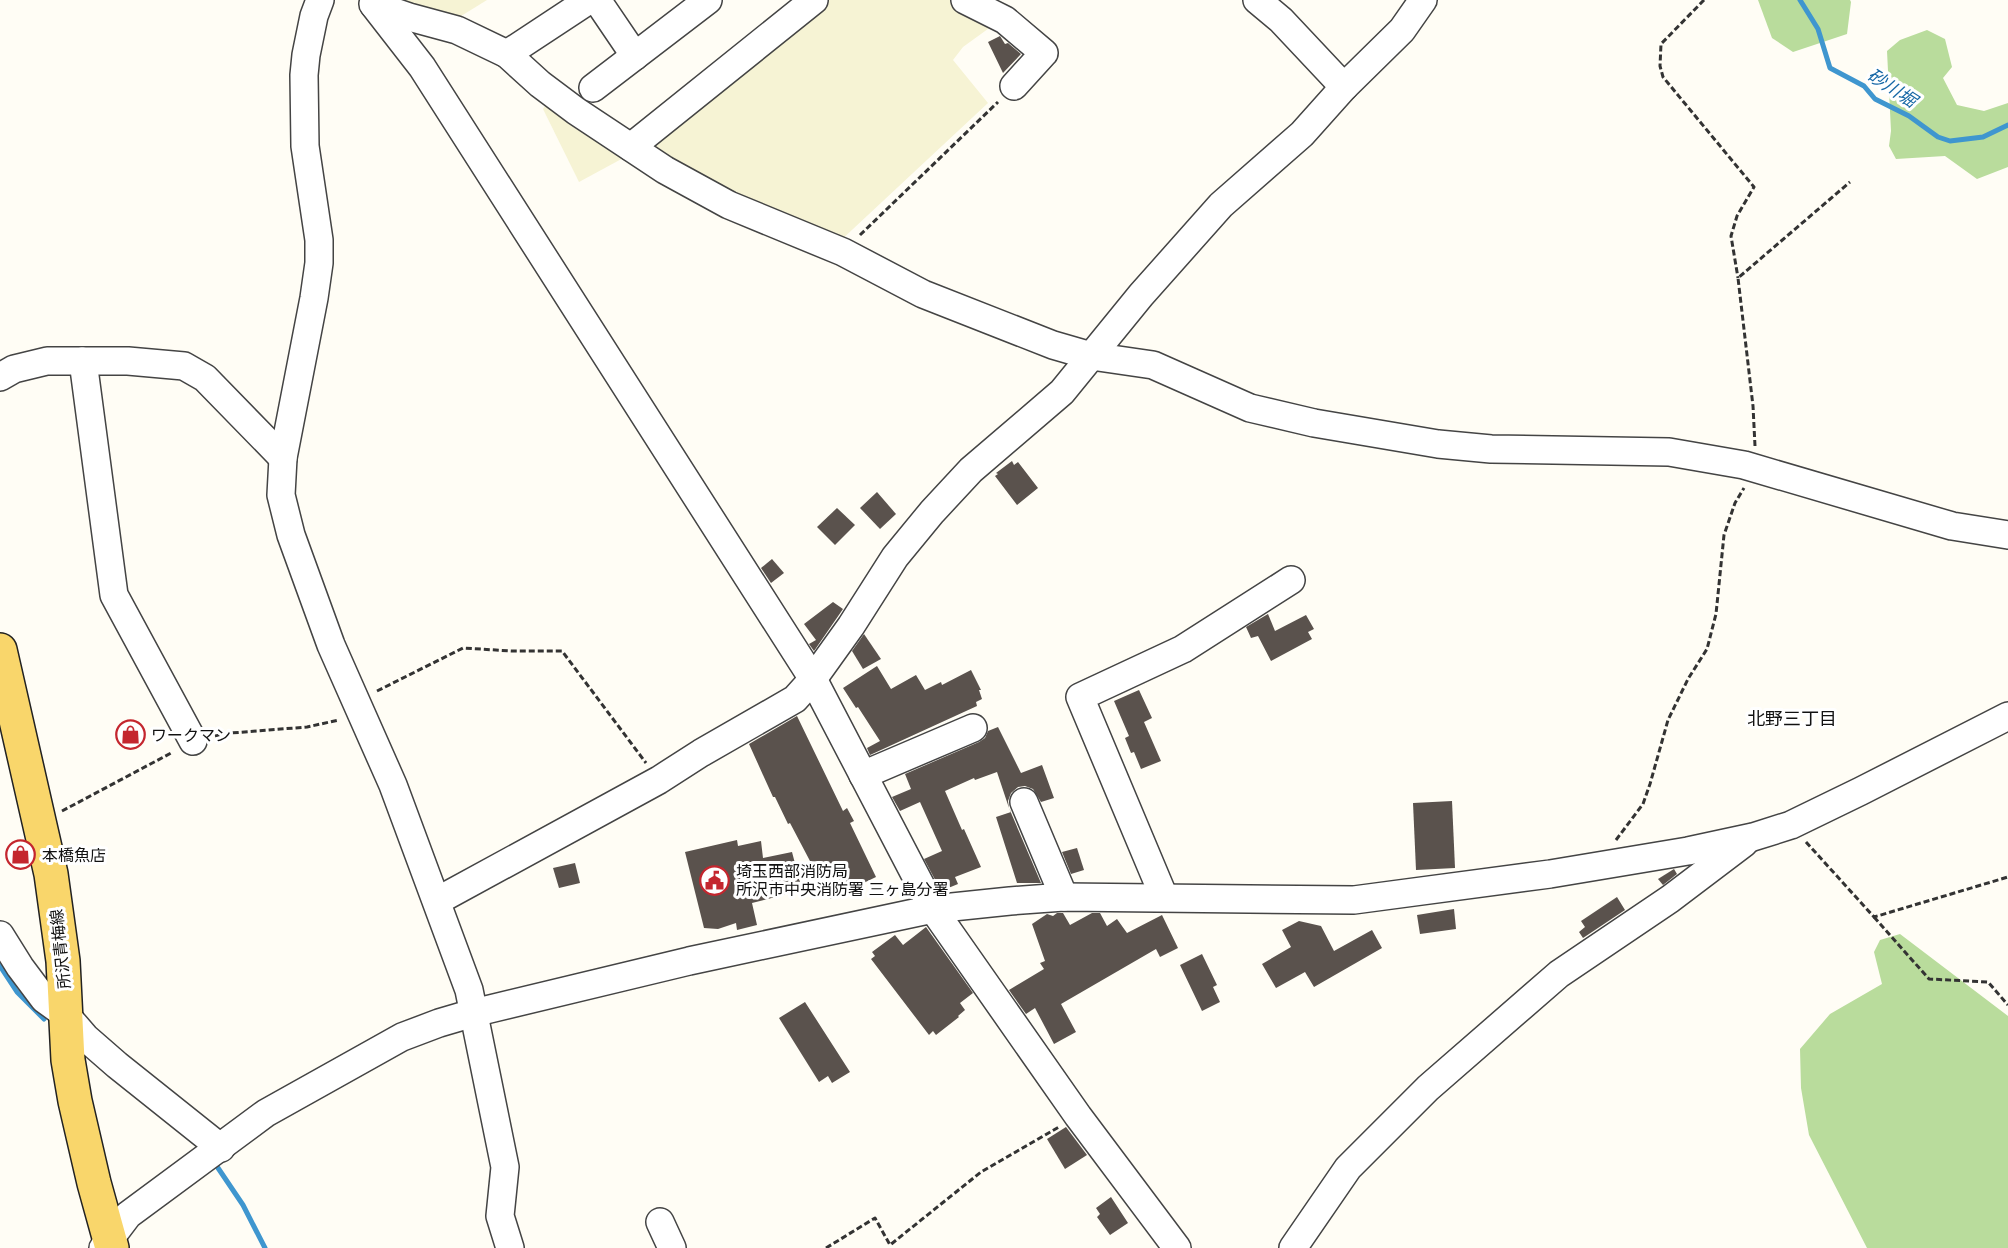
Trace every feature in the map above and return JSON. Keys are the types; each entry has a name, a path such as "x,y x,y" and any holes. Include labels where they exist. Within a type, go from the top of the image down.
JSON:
{"main road":[{"name":"所沢青梅線","path":"0,650 51,874 63,961 68,1060 75,1101 108,1245"}],"street":[{"path":"320,0 314,16 304,75 305,146 319,240 319,263 283,458 281,495 291,536 331,645 393,785 469,990 505,1167 500,1216 510,1248"},
{"path":"507,54 589,0"},
{"path":"597,0 635,56"},
{"path":"593,88 708,0"},
{"path":"631,147 814,0"},
{"path":"964,0 1005,20 1044,53 1014,86"},
{"path":"1257,0 1281,20 1344,87"},
{"path":"437,900 659,780 795,699 813,679 851,626 895,557 932,512 971,470 1062,392 1141,295 1221,205 1302,134 1344,87 1402,30 1423,0"},
{"path":"371,2 409,17 457,30 507,54 540,84 567,104 664,170 729,205 843,252 923,294 1053,345 1091,356 1153,365 1250,408 1314,423 1438,444 1491,449 1669,452 1756,468 1952,526 2008,535"},
{"path":"371,2 422,67 813,679 933,909 1078,1116 1177,1248"},
{"path":"0,377 14,369 47,361 128,361 184,366 205,378 283,458"},
{"path":"83,361 114,595 193,741"},
{"path":"1164,897 1080,697 1183,649 1291,580"},
{"path":"108,1245 128,1215 266,1113 402,1037 473,1013 689,961 933,909 1064,897 1354,900 1688,851 1753,837 1791,825 2008,716"},
{"path":"863,775 973,728"},
{"path":"1024,802 1064,897"},
{"path":"1293,1248 1348,1168 1428,1088 1559,974 1670,899 1753,837"},
{"path":"0,935 44,999 66,1016 86,1038 212,1154"},
{"path":"660,1222 672,1248"}],"path":[{"path":"1598,866 1643,804 1668,720 1688,679 1707,649 1716,614 1724,535 1735,503 1756,468 1753,406 1731,236 1737,216 1754,187 1663,77 1660,66 1661,44 1704,0"},
{"path":"843,252 1014,86"},
{"path":"1738,278 1850,182"},
{"path":"356,700 463,648 562,651 659,780"},
{"path":"1791,825 1929,979 1988,982 2008,1005"},
{"path":"1874,917 2008,877"},
{"path":"826,1248 875,1218 890,1245 981,1172 1078,1116"}],"shaded area":[{"path":"383,0 487,0 453,21"},
{"path":"824,0 958,0 992,26 963,47 953,60 988,103 838,243 741,206 646,142"},
{"path":"547,103 627,156 579,182 543,109"}],"green space":[{"path":"1758,0 1850,0 1847,34 1793,52 1772,38"},
{"path":"1927,30 1945,39 1952,67 1943,78 1957,105 1984,111 2008,103 2008,167 1977,179 1945,156 1896,159 1889,146 1891,131 1887,51 1900,40"},
{"path":"1900,934 2008,1016 2008,1248 1867,1248 1809,1135 1801,1088 1800,1049 1830,1014 1882,984 1874,952 1880,940"}],"building":[{"path":"1000,36 1005,44 1008,43 1021,54 1003,73 988,42"},
{"path":"1012,461 1014,465 1018,462 1038,488 1017,505 995,476"},
{"path":"877,492 896,514 880,529 860,508"},
{"path":"837,508 855,525 835,545 817,527"},
{"path":"772,559 784,573 771,583 761,568"},
{"path":"833,602 843,609 814,651 809,644 816,640 804,624"},
{"path":"1268,614 1275,631 1306,615 1314,629 1308,632 1312,639 1271,661 1258,636 1251,638 1246,627"},
{"path":"864,634 881,659 863,669 852,651"},
{"path":"877,666 891,689 916,675 925,690 941,682 942,685 971,670 981,690 979,690 982,699 976,702 977,706 870,755 867,748 880,741 843,688"},
{"path":"1139,690 1152,718 1144,722 1161,761 1141,769 1125,738 1129,736 1114,701"},
{"path":"797,716 843,811 847,808 854,821 850,823 876,877 830,899 790,823 788,824 773,797 749,744"},
{"path":"998,727 1021,773 1042,765 1054,798 1041,802 1033,789 1025,786 1018,787 1011,793 1008,801 1009,808 997,772 975,780 974,778 945,791 981,867 955,877 958,884 941,891 924,859 942,851 920,802 900,811 892,797 911,789 905,774 979,742 985,738 988,731"},
{"path":"1452,801 1455,868 1416,870 1413,803"},
{"path":"1011,812 1041,883 1017,883 996,817"},
{"path":"737,840 738,846 761,841 763,858 792,852 802,890 752,903 757,925 737,930 736,923 718,929 704,928 685,852"},
{"path":"1077,848 1084,870 1071,874 1062,852"},
{"path":"575,863 580,883 559,888 553,868"},
{"path":"1674,869 1677,874 1663,885 1658,879"},
{"path":"1617,897 1625,910 1583,938 1579,932 1585,927 1581,921"},
{"path":"1454,909 1456,929 1420,934 1417,915"},
{"path":"1063,913 1070,925 1092,913 1100,913 1107,926 1117,919 1127,933 1162,915 1178,948 1160,957 1156,949 1061,1004 1076,1032 1054,1044 1035,1008 1026,1014 1009,990 1044,969 1040,963 1045,961 1032,924 1047,914 1053,916"},
{"path":"1299,921 1321,926 1334,951 1372,930 1382,948 1314,987 1305,972 1276,988 1262,964 1291,947 1282,930"},
{"path":"926,927 973,993 960,1003 965,1010 959,1017 936,1035 933,1031 929,1035 871,959 875,956 872,952 895,935 903,945"},
{"path":"1202,954 1217,985 1213,987 1220,1002 1202,1011 1180,965"},
{"path":"805,1002 850,1072 832,1083 828,1076 819,1082 779,1018"},
{"path":"1066,1127 1087,1155 1065,1169 1047,1139"},
{"path":"1111,1197 1128,1223 1110,1235 1097,1217 1100,1214 1096,1208"}],"waterway":[{"name":"砂川堀","path":"1800,0 1818,29 1830,68 1864,86 1875,99 1909,116 1938,137 1950,141 1983,137 2008,125"},
{"path":"0,966 17,992 44,1019"},
{"path":"214,1162 243,1205 265,1248"}],"place":[{"name":"ワークマン","path":"130,735"},
{"name":"本橋魚店","path":"21,855"},
{"name":"埼玉西部消防局 所沢市中央消防署 三ヶ島分署","path":"715,880"}],"district":[{"name":"北野三丁目","path":"1792,719"}]}
